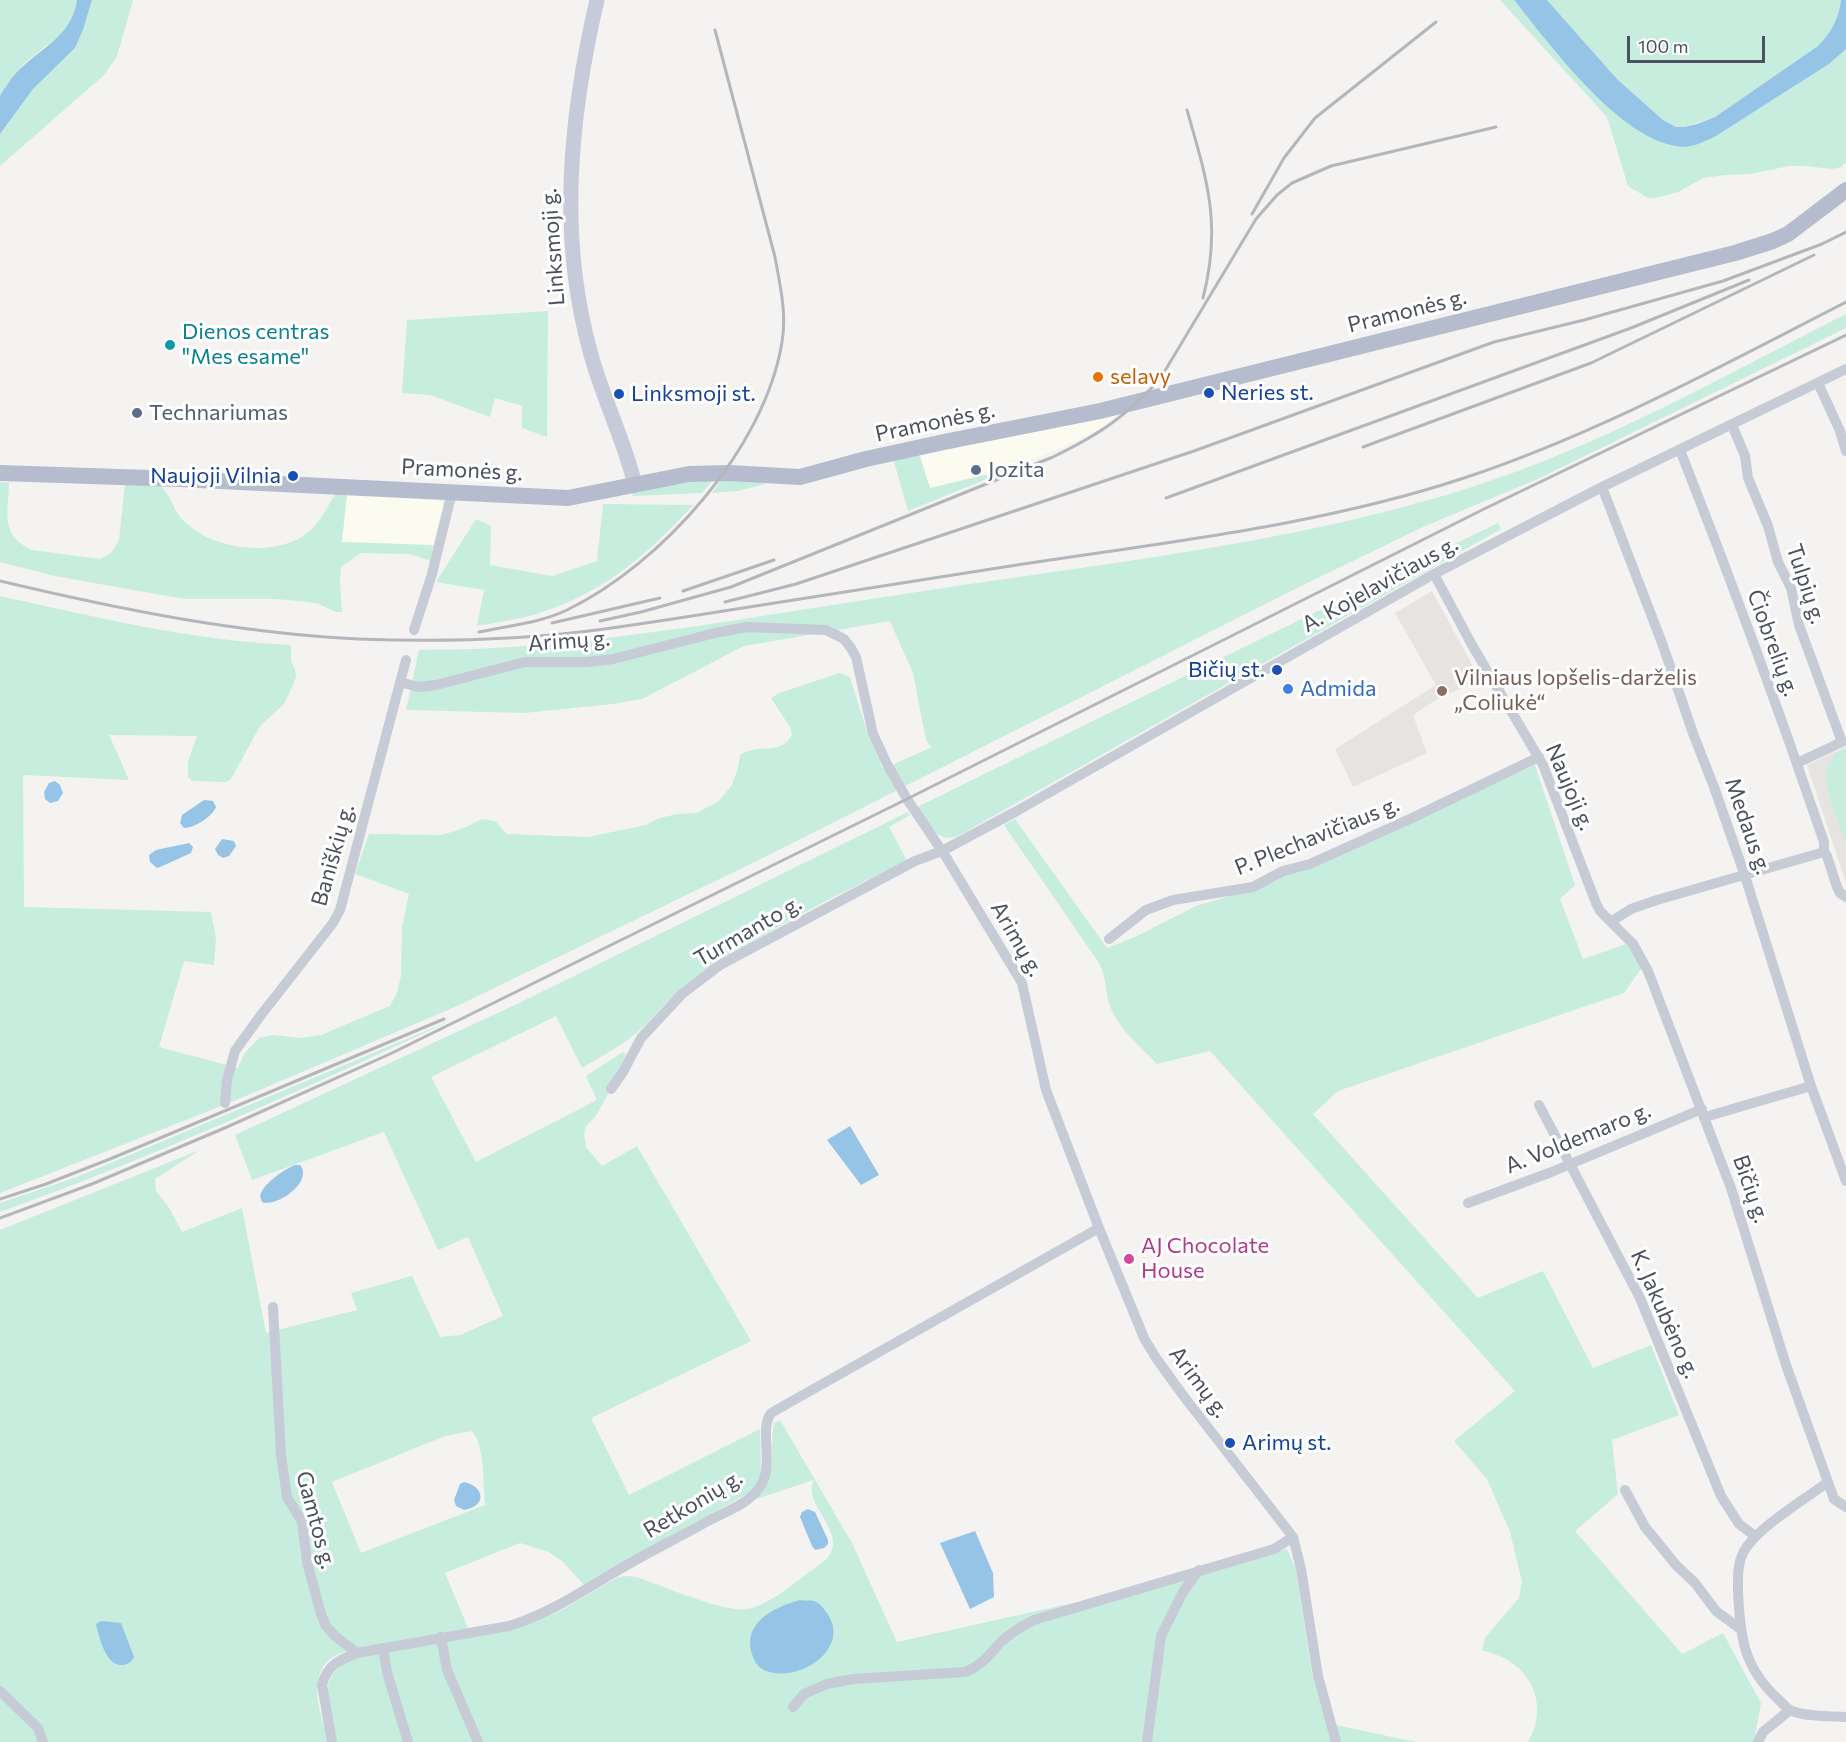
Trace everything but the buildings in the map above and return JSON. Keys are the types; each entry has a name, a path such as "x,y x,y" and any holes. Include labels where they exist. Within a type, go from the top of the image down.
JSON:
{"main road":[{"name":"Linksmoji g.","path":"597,0 586,46 572,147 570,181 572,258 590,353 635,485"},
{"name":"Pramonės g.","path":"0,473 179,479 568,498 689,474 718,472 800,477 933,444 1100,411 1758,247 1788,234 1846,190"}],"street":[{"name":"A. Kojelavičiaus g.","path":"942,850 1016,812 1434,574 1602,487 1846,369"},
{"path":"1818,383 1846,451"},
{"name":"Tulpių g.","path":"1732,425 1745,456 1748,478 1767,525 1778,562 1791,588 1798,625 1842,742 1797,764"},
{"name":"Čiobrelių g.","path":"1680,450 1716,541 1797,764 1824,842 1824,852 1840,893 1846,897"},
{"name":"Medaus g.","path":"1602,487 1714,786 1745,876 1811,1086 1842,1158 1846,1181"},
{"path":"414,630 432,574 452,492"},
{"name":"Naujoji g.","path":"1434,574 1478,655 1539,758 1596,903 1612,921"},
{"name":"Arimų g.","path":"400,682 418,687 436,685 525,662 588,663 747,627 826,630 844,639 856,657 873,734 888,766 942,850 1022,983 1046,1090 1133,1314 1156,1358 1293,1538 1301,1569 1318,1676 1336,1742"},
{"name":"Baniškių g.","path":"225,1103 235,1051 333,923 340,910 406,660"},
{"name":"P. Plechavičiaus g.","path":"1109,939 1146,910 1173,900 1254,886 1283,871 1310,864 1539,758"},
{"name":"Turmanto g.","path":"611,1089 641,1038 682,994 720,965 915,861 942,850"},
{"path":"1612,921 1631,909 1824,852"},
{"name":"Bičių g.","path":"1612,921 1633,944 1642,958 1704,1113 1746,1233 1786,1365 1834,1499 1846,1507"},
{"name":"A. Voldemaro g.","path":"1468,1203 1704,1113 1811,1086"},
{"name":"K. Jakubėno g.","path":"1539,1105 1640,1298 1721,1496 1740,1524 1755,1536"},
{"name":"Retkonių g.","path":"357,1653 509,1626 533,1619 633,1561 742,1503 759,1489 764,1480 766,1424 771,1413 1099,1228"},
{"name":"Gamtos g.","path":"273,1307 281,1455 286,1497 302,1522 307,1562 326,1626 357,1653"},
{"path":"1828,1482 1755,1536 1743,1552 1738,1568 1739,1628 1744,1648 1755,1671 1770,1691 1790,1710 1814,1715 1846,1717"},
{"path":"1625,1490 1645,1527 1676,1565 1695,1583 1716,1611 1739,1628"},
{"path":"793,1707 804,1694 853,1679 972,1670 984,1662 1017,1628 1034,1620 1274,1549 1293,1538"},
{"path":"1147,1742 1161,1636 1183,1592 1199,1570"},
{"path":"441,1637 447,1670 478,1742"},
{"path":"383,1648 387,1672 408,1742"},
{"path":"332,1742 323,1695 324,1677 335,1661 357,1653"},
{"path":"0,1691 38,1728 43,1742"},
{"path":"1758,1742 1763,1732 1790,1710"}],"shaded area":[{"path":"1121,411 1102,427 1076,441 1014,468 930,488 919,453"},
{"path":"347,494 439,497 444,507 433,545 342,542"},
{"name":"Vilniaus lopšelis-darželis „Coliukė“","path":"1432,591 1481,681 1442,696 1413,715 1427,753 1353,787 1335,749 1436,685 1395,613"},
{"path":"1846,747 1846,883 1807,765"}],"green space":[{"path":"0,0 77,0 70,21 64,29 21,67 0,97"},
{"path":"92,0 133,0 117,56 104,75 0,166 0,134 33,89 75,48"},
{"path":"1500,0 1514,0 1558,55 1687,146 1716,136 1829,64 1846,49 1846,162 1841,167 1832,169 1789,166 1751,174 1703,178 1678,192 1655,198 1646,197 1628,186 1607,117"},
{"path":"1547,0 1841,0 1834,25 1818,46 1715,117 1684,127 1676,127 1663,120 1617,79"},
{"path":"548,311 547,437 522,428 522,406 495,398 490,417 430,395 402,393 407,320"},
{"path":"1846,314 1846,328 1540,478 1423,527 1297,588 765,857 455,1007 229,1103 0,1193 0,596 181,633 217,639 291,645 291,661 296,676 284,704 260,726 231,779 226,782 192,781 188,777 188,761 197,736 109,735 129,780 23,775 24,907 211,912 216,938 214,965 184,961 159,1047 238,1068 244,1054 259,1038 273,1035 300,1038 321,1035 390,1006 397,993 401,976 402,927 409,894 355,874 369,834 442,835 482,819 495,821 507,834 588,837 646,825 659,818 697,813 719,801 732,785 740,755 755,749 781,746 792,735 790,727 771,698 779,693 840,673 850,677 867,732 883,769 932,747 926,740 913,673 890,621 744,646 642,699 524,713 406,710 419,650 524,646 585,641 676,629 1153,557 1284,535 1348,521 1475,486 1571,450 1664,407"},
{"path":"919,453 930,488 1014,468 908,511 893,458"},
{"path":"715,477 702,493 633,496 632,494 632,491"},
{"path":"723,477 765,484 738,491 712,493"},
{"path":"0,482 9,483 7,514 10,531 15,538 32,550 100,559 111,553 119,540 125,484 148,484 164,489 181,518 203,535 216,541 248,548 265,548 295,541 316,524 336,493 347,494 342,542 433,545 431,561 409,554 361,553 341,567 342,612 336,612 319,604 276,599 187,599 55,576 0,562"},
{"path":"603,504 693,505 660,539 626,568 588,593 537,614 477,626 484,590 436,582 476,519 491,526 490,565 552,576 597,561"},
{"path":"1498,523 1501,529 958,836 951,838 938,835 917,807"},
{"path":"1846,748 1846,841 1832,804 1827,778 1829,766 1835,756"},
{"path":"1535,765 1575,885 1560,899 1583,959 1626,944 1643,966 1624,993 1338,1091 1313,1114 1478,1298 1543,1271 1593,1368 1651,1345 1679,1415 1612,1440 1618,1494 1575,1531 1682,1654 1723,1633 1761,1703 1754,1742 1528,1742 1536,1718 1537,1706 1531,1684 1515,1665 1504,1658 1482,1650 1485,1638 1519,1598 1522,1582 1510,1532 1487,1479 1454,1441 1515,1391 1210,1051 1157,1064 1128,1035 1111,1009 1099,963 1004,825 1015,819 1107,948 1135,937 1196,906 1260,887 1274,879 1316,864"},
{"path":"908,812 910,815 889,827 907,861 797,916 743,947 678,992 628,1039 582,1068 556,1016 431,1077 476,1162 597,1100 586,1076 623,1052 626,1054 611,1089 595,1117 586,1126 584,1134 586,1147 602,1166 637,1146 751,1341 591,1418 629,1495 760,1429 761,1476 757,1486 585,1586 563,1562 549,1552 520,1543 445,1573 468,1628 354,1650 330,1659 323,1667 317,1688 320,1710 329,1742 0,1742 0,1230 200,1150 155,1179 156,1191 170,1209 182,1232 242,1208 266,1333 357,1310 351,1293 412,1276 440,1337 460,1335 503,1316 468,1237 438,1250 384,1132 252,1180 235,1135 517,1004","holes":["471,1431 476,1436 481,1454 485,1505 361,1553 332,1482 445,1436"]},
{"path":"452,1020 228,1121 58,1191 0,1212 0,1203 77,1177"},
{"path":"780,1420 852,1543 897,1642 1077,1602 1088,1608 1287,1549 1296,1570 1312,1674 1326,1723 1416,1742 337,1742 328,1705 328,1684 340,1666 353,1658 509,1631 558,1612 618,1577 631,1576 712,1604 738,1609 756,1607 787,1589 825,1561 831,1553 833,1543 832,1535 812,1495 814,1480 754,1500 762,1492 770,1475 773,1428 774,1423"}],"water":[{"path":"77,0 92,0 75,48 33,89 0,134 2,92 26,63 58,37 73,15"},
{"path":"1514,0 1547,0 1617,79 1663,120 1676,127 1697,124 1715,117 1818,46 1834,25 1841,0 1846,0 1846,49 1829,64 1716,136 1702,143 1681,147 1654,139 1631,126 1609,108 1566,64"},
{"path":"55,781 60,785 63,793 58,801 50,803 45,799 44,792 49,783"},
{"path":"204,800 213,801 216,807 214,811 202,821 184,828 180,823 182,815"},
{"path":"222,839 234,841 236,846 229,856 223,858 215,849"},
{"path":"189,843 193,847 191,853 157,868 150,862 149,855 156,850"},
{"path":"850,1126 879,1175 861,1185 827,1140"},
{"path":"295,1165 300,1165 303,1171 302,1178 292,1192 276,1201 262,1202 260,1196 269,1182"},
{"path":"464,1482 476,1488 480,1500 472,1508 464,1510 456,1506 454,1500 460,1484"},
{"path":"808,1509 815,1512 828,1540 824,1548 815,1550 800,1517 802,1512"},
{"path":"975,1531 993,1573 994,1597 970,1609 940,1543"},
{"path":"800,1600 816,1602 827,1613 833,1626 833,1638 828,1649 820,1659 796,1672 763,1670 756,1664 750,1643 756,1625 771,1612"},
{"path":"101,1621 121,1623 134,1657 130,1663 117,1664 108,1656 101,1643 96,1624"}],"railway":[{"path":"1252,214 1284,158 1315,118 1436,22"},
{"path":"479,632 535,621 567,610 603,590 638,564 704,499 732,461 755,422 772,382 782,342 781,289 775,257 715,30"},
{"path":"1187,110 1201,158 1212,224 1209,272 1203,298"},
{"path":"600,621 731,587 1053,457 1084,441 1123,415 1160,379 1256,219 1277,195 1292,183 1331,166 1496,127"},
{"path":"725,602 796,584 1194,451 1494,342 1584,320 1723,281 1822,244 1846,232"},
{"path":"1363,447 1591,363 1814,255"},
{"path":"1166,498 1631,328 1749,280"},
{"path":"0,581 178,618 267,631 358,639 508,638 597,630 664,620 1236,532 1408,495 1513,460 1610,420 1846,302"},
{"path":"0,1218 92,1184 390,1054 907,799 1486,508 1846,335"},
{"path":"683,591 774,560"},
{"path":"552,623 660,598"},
{"path":"0,1199 110,1159 444,1019"}],"place":[{"name":"Dienos centras \"Mes esame\"","path":"170,345"},
{"name":"selavy","path":"1098,377"},
{"name":"Neries st.","path":"1209,393"},
{"name":"Linksmoji st.","path":"619,394"},
{"name":"Technariumas","path":"137,413"},
{"name":"Jozita","path":"976,470"},
{"name":"Naujoji Vilnia","path":"293,476"},
{"name":"Bičių st.","path":"1277,670"},
{"name":"Admida","path":"1288,689"},
{"name":"Vilniaus lopšelis-darželis „Coliukė“","path":"1442,691"},
{"name":"AJ Chocolate House","path":"1129,1259"},
{"name":"Arimų st.","path":"1230,1443"}]}
